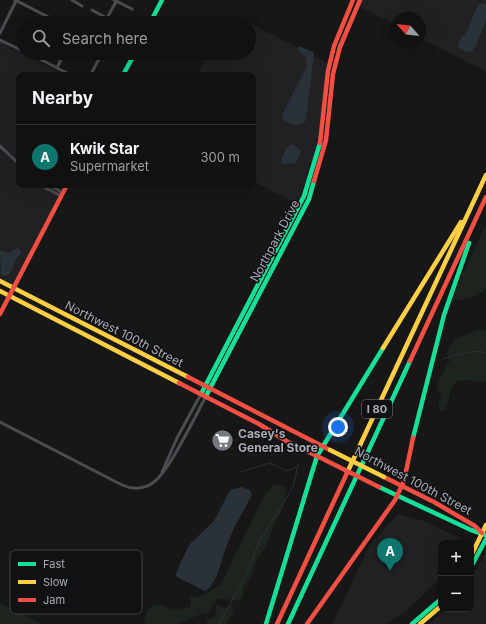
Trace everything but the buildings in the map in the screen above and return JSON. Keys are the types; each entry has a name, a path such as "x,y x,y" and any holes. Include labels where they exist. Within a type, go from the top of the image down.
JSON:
{"main road":[{"path":"154,16 162,0"},
{"name":"Northpark Drive","path":"201,394 304,196 321,139 328,71 334,46 353,0"},
{"name":"Northpark Drive","path":"206,396 309,199 324,150 328,130 333,74 340,47 360,0"},
{"path":"125,72 131,60"},
{"name":"I 80","path":"277,624 486,175"},
{"path":"0,314 66,188"},
{"path":"266,624 317,456 477,194"},
{"path":"307,624 397,496 402,486 452,287 486,198"},
{"name":"I 80","path":"288,624 486,198"},
{"name":"Northwest 100th Street","path":"0,282 402,486 475,526 484,534"},
{"name":"Northwest 100th Street","path":"0,291 264,426 288,442 397,496 470,530 484,534"},
{"path":"474,551 484,534 486,526"},
{"path":"474,561 486,539"},
{"path":"412,624 438,602"},
{"path":"420,624 438,609"}],"street":[{"path":"0,32 16,0 46,16"},
{"path":"72,0 82,6"},
{"path":"108,16 116,0 132,9"},
{"path":"92,10 103,16"},
{"path":"0,40 16,48"},
{"path":"334,46 340,47"},
{"path":"42,60 65,72"},
{"path":"57,68 61,60"},
{"path":"92,72 98,60"},
{"path":"0,146 16,161"},
{"path":"47,188 62,195"},
{"path":"53,188 62,195"},
{"path":"289,224 294,227"},
{"path":"244,310 249,313"},
{"name":"Northpark Drive","path":"161,474 177,438 201,394"},
{"name":"Northpark Drive","path":"0,422 126,487 145,487 154,482 166,468 183,441 206,396"}],"shaded area":[{"path":"357,0 486,0 486,72 426,41 426,12 390,12 390,22 355,4"},
{"path":"483,2 486,5 486,20 476,46 471,52 465,51 458,47 458,44 468,30 478,6"},
{"path":"256,27 328,63 315,156 310,164 304,187 296,203 256,183 256,72 199,72 205,60 256,60"},
{"path":"0,42 16,50 16,60 35,60 58,72 16,72 16,188 62,188 14,283 8,287 0,284"},
{"path":"299,46 313,52 314,54 306,119 304,123 295,125 282,119 282,115 307,66 306,57 298,50"},
{"path":"291,144 301,151 296,163 282,164 281,162 284,152"},
{"path":"486,224 486,287 475,296 450,301"},
{"path":"17,248 20,250 21,254 18,256 11,272 6,276 1,275 0,250 9,253"},
{"path":"477,330 486,332 486,382 465,380 457,381 450,391 448,403 444,411 441,411 438,403 442,397 437,391 439,380 450,360 447,354 448,350 454,339"},
{"path":"273,485 280,485 285,488 284,505 266,546 257,559 251,577 243,588 243,597 240,600 221,599 215,601 210,613 200,614 179,624 144,624 147,611 152,606 160,604 175,609 189,608 191,603 190,596 197,597 204,595 221,584 264,496"},
{"path":"242,487 250,490 252,495 230,536 213,583 205,591 177,577 176,573 189,545 214,521 230,490"},
{"path":"398,514 424,521 457,537 460,540 438,540 438,581 407,610 387,624 332,624 370,545"},
{"path":"486,553 486,624 428,624 442,612 474,612 474,572"},
{"path":"0,603 10,608 10,614 22,614 42,624 0,624"},
{"path":"218,605 225,608 230,605 233,606 233,611 230,618 226,624 207,624 207,619 212,619 217,613 216,606"}],"waterway":[{"path":"443,359 476,351 486,353"},
{"path":"241,472 269,463 288,471 298,466"},
{"path":"219,624 247,573 259,542 293,487 298,465"}],"traffic: fast":[{"path":"154,16 162,0"},
{"path":"125,72 131,60"},
{"path":"201,394 304,196 320,143"},
{"path":"206,396 309,199 314,181"},
{"path":"413,438 444,315 469,243"},
{"path":"266,624 317,456 383,348"},
{"path":"288,624 410,361"},
{"path":"379,487 471,530 486,535"},
{"path":"474,561 486,539"},
{"path":"412,624 438,602"}],"traffic: slow":[{"path":"347,473 486,175"},
{"path":"383,348 461,222"},
{"path":"0,281 188,377"},
{"path":"0,291 179,383"},
{"path":"330,450 384,477"},
{"path":"474,550 486,525"},
{"path":"420,624 438,609"}],"traffic: jam":[{"path":"320,143 328,71 334,46 353,0"},
{"path":"314,181 326,140 333,74 340,47 360,0"},
{"path":"0,314 65,188"},
{"path":"410,361 486,197"},
{"path":"188,377 330,450"},
{"path":"179,383 259,424 288,442 325,460"},
{"path":"307,624 395,500 404,481 413,438"},
{"path":"325,460 379,487"},
{"path":"277,624 347,473"},
{"path":"384,477 434,502 475,526 482,533"}],"place":[{"name":"Casey's General Store","path":"222,441"},
{"name":"Kwik Star","path":"390,571"}]}
